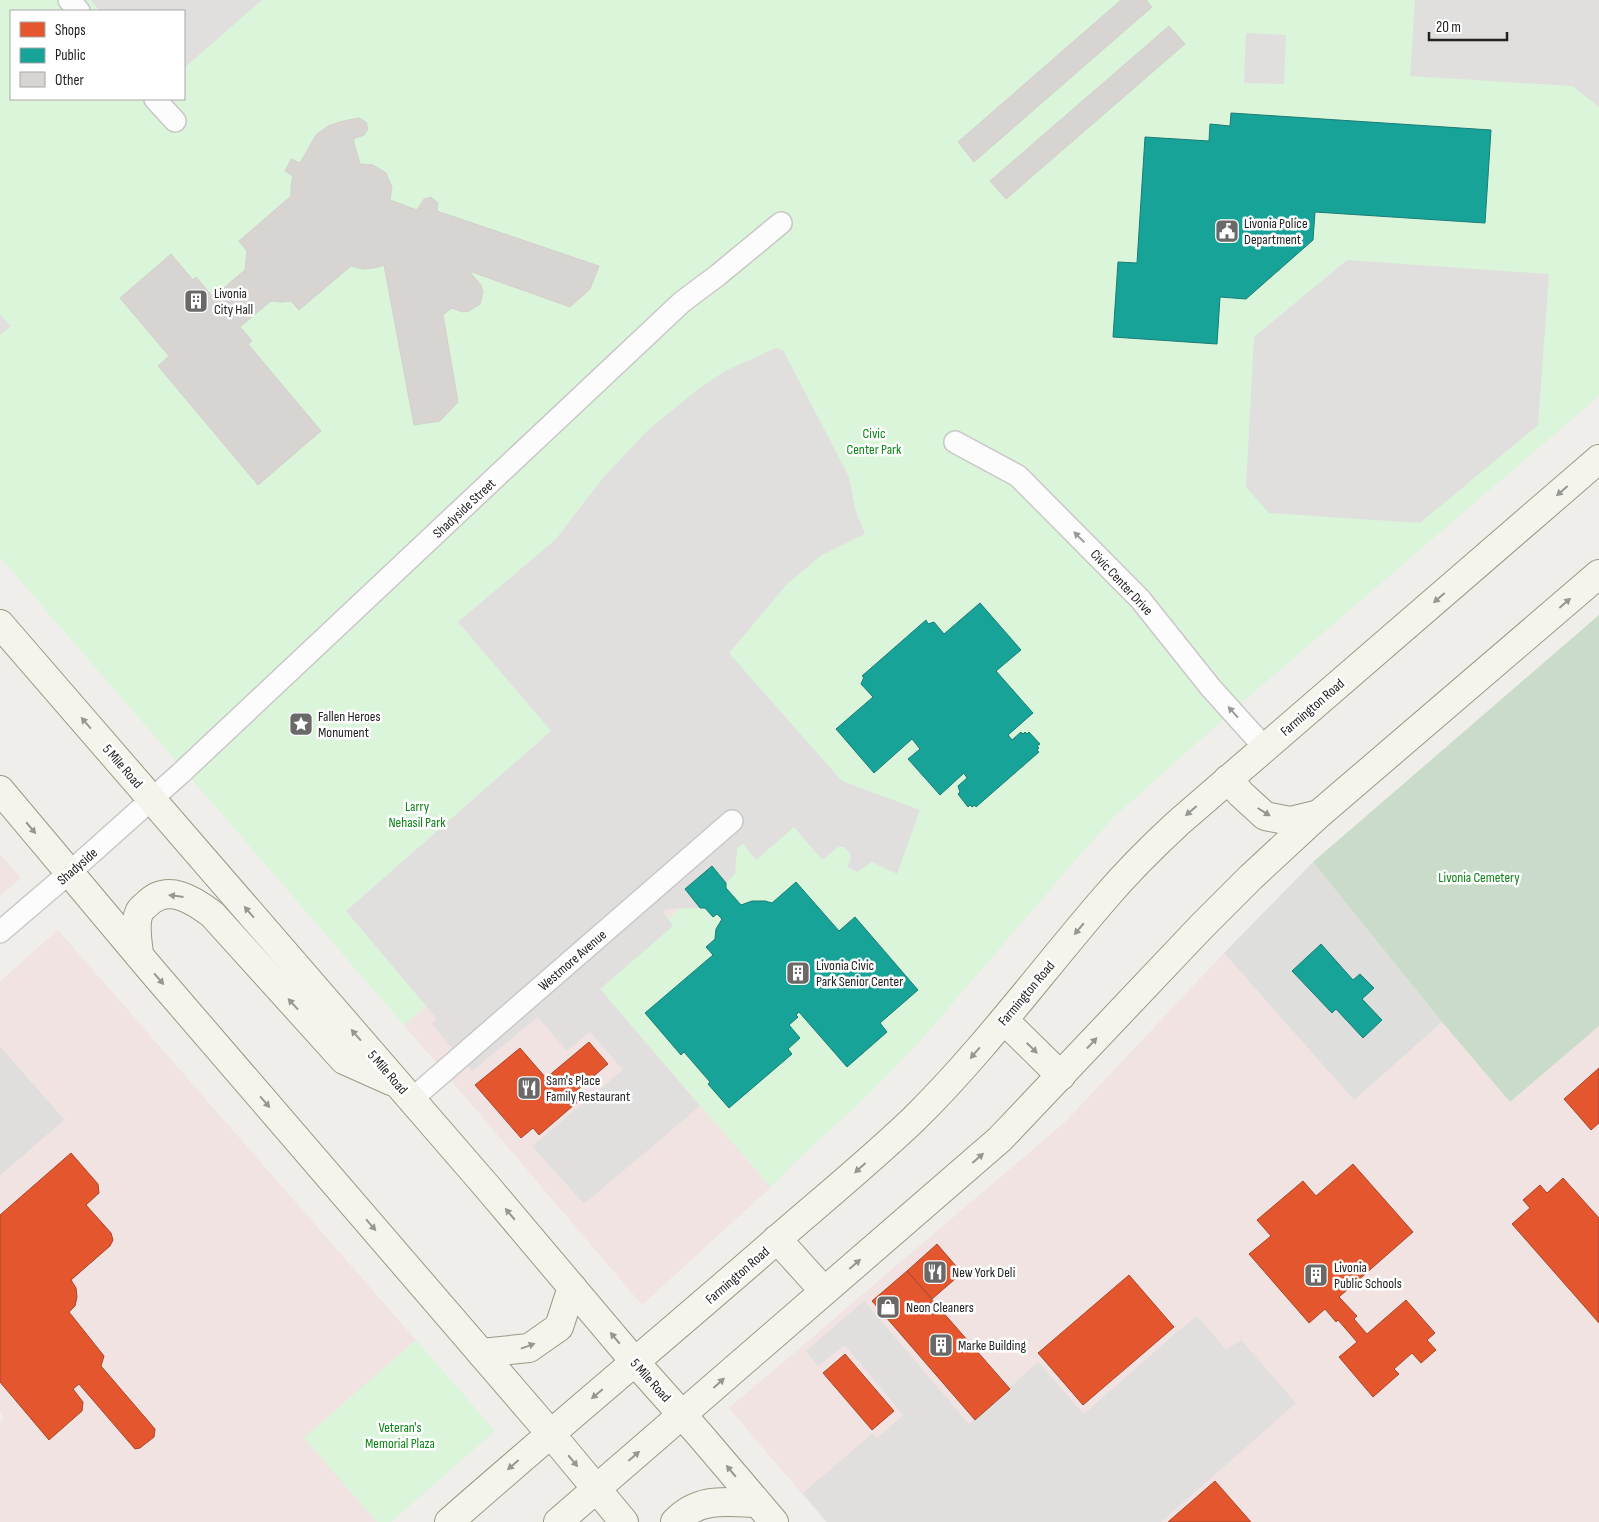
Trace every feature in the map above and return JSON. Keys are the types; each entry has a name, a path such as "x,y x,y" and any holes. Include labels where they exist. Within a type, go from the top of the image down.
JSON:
{"main road":[{"name":"Farmington Road","path":"449,1522 550,1433 856,1172 947,1086 1134,865 1228,779 1599,460"},
{"path":"558,1522 1000,1139 1251,877 1319,814 1599,574"},
{"name":"5 Mile Road","path":"0,624 406,1092 635,1362 766,1512"},
{"path":"1228,779 1265,816 1290,821 1319,814"},
{"path":"0,790 138,955 550,1433 624,1522"},
{"path":"138,955 137,925 139,912 150,900 162,895 177,895 192,899 212,914 344,1060 406,1092"},
{"path":"1004,1020 1061,1076"},
{"path":"777,1239 824,1291"},
{"path":"481,1353 529,1348 559,1328 572,1287"},
{"path":"675,1522 684,1513 702,1503 727,1502 766,1512"}],"street":[{"path":"69,0 78,10"},
{"path":"156,100 175,121"},
{"name":"Shadyside Street","path":"152,799 448,524 682,302 781,223"},
{"name":"Civic Center Drive","path":"955,442 1018,476 1140,599 1211,688 1265,748"},
{"name":"Shadyside","path":"0,932 152,799"},
{"name":"Westmore Avenue","path":"406,1092 732,821"}],"shaded area":[{"path":"91,0 262,0 185,67 185,10 99,10"},
{"path":"1415,0 1599,0 1599,107 1572,86 1410,76"},
{"path":"1246,33 1286,35 1284,84 1244,83"},
{"path":"1347,260 1549,274 1538,425 1420,523 1269,513 1246,487 1254,337"},
{"path":"0,314 11,326 0,335"},
{"path":"776,348 783,350 849,477 856,512 865,534 822,555 788,583 729,653 842,781 920,810 897,874 872,862 857,872 847,867 851,859 850,853 844,847 838,847 822,860 794,827 756,860 743,844 737,848 735,874 726,883 712,866 685,889 700,908 667,909 663,912 673,926 600,989 700,1106 584,1204 532,1146 623,1070 590,1032 567,1051 538,1017 472,1071 432,1024 437,1019 346,911 551,731 458,622 556,539 602,479 647,431 697,390 725,371"},
{"path":"629,831 689,901 595,983 771,1187 642,1305 404,1025"},
{"path":"0,854 21,878 0,896"},
{"path":"1313,862 1442,1022 1354,1100 1224,953"},
{"path":"58,930 416,1340 304,1438 377,1522 0,1522 0,1422 4,1418 0,1412 0,1176 65,1119 0,1046 0,981"},
{"path":"1224,953 1354,1099 1442,1022 1510,1102 1599,1026 1599,1522 826,1522 729,1408 1065,1122"},
{"path":"0,1046 65,1120 0,1176"},
{"path":"864,1301 969,1424 1038,1362 1084,1414 1197,1316 1226,1350 1241,1340 1296,1403 1161,1522 827,1522 803,1493 873,1433 877,1438 903,1415 845,1345 818,1366 806,1351"}],"green space":[{"name":"Civic Center Park","path":"0,0 1599,0 1599,396 1253,693 1115,816 922,1039 865,1098 796,1161 771,1187 594,983 689,901 628,831 404,1025 0,557"},
{"name":"Livonia Cemetery","path":"1599,615 1599,1026 1510,1102 1442,1022 1313,862"},
{"name":"Veteran's Memorial Plaza","path":"416,1340 495,1431 391,1522 377,1522 304,1438"}],"building: Shops":[{"name":"Sam's Place Family Restaurant","path":"589,1042 608,1064 575,1092 581,1099 539,1135 533,1128 521,1138 475,1085 520,1048 546,1078"},
{"path":"1599,1068 1599,1123 1591,1130 1564,1099"},
{"path":"71,1153 98,1184 99,1193 86,1205 111,1233 113,1240 110,1246 71,1280 76,1288 77,1297 75,1306 69,1312 104,1356 101,1366 155,1429 154,1437 140,1448 135,1449 79,1384 73,1389 83,1402 82,1411 49,1440 0,1382 0,1215"},
{"name":"Livonia Public Schools","path":"1353,1164 1413,1232 1339,1297 1357,1316 1354,1319 1367,1334 1406,1300 1435,1333 1427,1340 1436,1350 1421,1363 1412,1353 1394,1369 1399,1374 1373,1397 1339,1357 1357,1342 1338,1320 1336,1322 1325,1309 1309,1323 1249,1254 1271,1236 1257,1220 1303,1181 1316,1196"},
{"path":"1563,1178 1599,1218 1599,1323 1512,1224 1530,1208 1523,1200 1540,1185 1547,1193"},
{"name":"New York Deli","path":"937,1244 962,1273 932,1299 907,1271"},
{"name":"Marke Building","path":"907,1271 1010,1389 975,1420 872,1301"},
{"path":"1129,1275 1174,1327 1083,1405 1038,1353"},
{"path":"845,1354 894,1411 872,1430 823,1373"},
{"path":"1215,1481 1251,1522 1168,1522"}],"building: Public":[{"name":"Livonia Police Department","path":"1231,113 1491,130 1485,223 1315,212 1313,240 1246,299 1220,297 1217,344 1113,337 1118,262 1137,263 1145,137 1209,141 1210,124 1230,126"},
{"path":"980,603 1021,650 996,671 1033,713 1008,735 1012,740 1021,732 1027,734 1029,732 1040,744 1037,746 1039,752 976,807 975,805 972,807 970,805 968,807 958,794 960,792 958,786 967,778 964,773 940,795 908,759 920,749 912,739 874,773 836,729 873,697 861,684 864,677 862,676 926,620 928,624 934,622 944,634"},
{"name":"Livonia Civic Park Senior Center","path":"712,866 726,883 726,888 741,905 752,901 772,903 796,882 839,931 855,917 918,990 880,1023 887,1032 847,1067 799,1012 796,1015 798,1017 789,1025 800,1038 788,1049 792,1054 729,1108 684,1052 681,1055 645,1013 713,955 706,947 715,939 716,929 722,919 717,914 713,917 705,908 700,908 685,889"},
{"path":"1321,944 1353,980 1360,974 1374,988 1362,999 1382,1020 1363,1038 1336,1009 1332,1013 1292,971"}],"building: Other":[{"path":"1121,0 1146,0 1152,7 974,162 958,142"},
{"path":"1169,26 1185,44 1006,199 990,181"},
{"name":"Livonia City Hall","path":"359,118 366,122 368,129 364,135 353,139 360,164 373,165 386,173 392,187 390,200 417,210 424,199 431,197 438,203 437,211 599,266 590,289 570,307 469,271 481,285 483,292 480,304 469,311 463,312 452,308 443,315 458,402 440,421 414,425 384,265 363,269 351,266 299,310 291,301 271,301 240,327 252,341 248,344 321,431 258,485 158,366 169,356 120,298 171,254 193,280 196,277 213,297 245,270 247,251 239,241 291,196 293,176 285,171 291,159 300,163 316,135 328,126"}],"place":[{"name":"Livonia Police Department","path":"1227,231"},
{"name":"Livonia City Hall","path":"196,301"},
{"name":"Fallen Heroes Monument","path":"301,724"},
{"name":"Livonia Civic Park Senior Center","path":"798,973"},
{"name":"Sam's Place Family Restaurant","path":"529,1088"},
{"name":"New York Deli","path":"935,1272"},
{"name":"Livonia Public Schools","path":"1316,1275"},
{"name":"Neon Cleaners","path":"888,1307"},
{"name":"Marke Building","path":"941,1345"}],"park label":[{"name":"Larry Nehasil Park","path":"417,814"}]}
